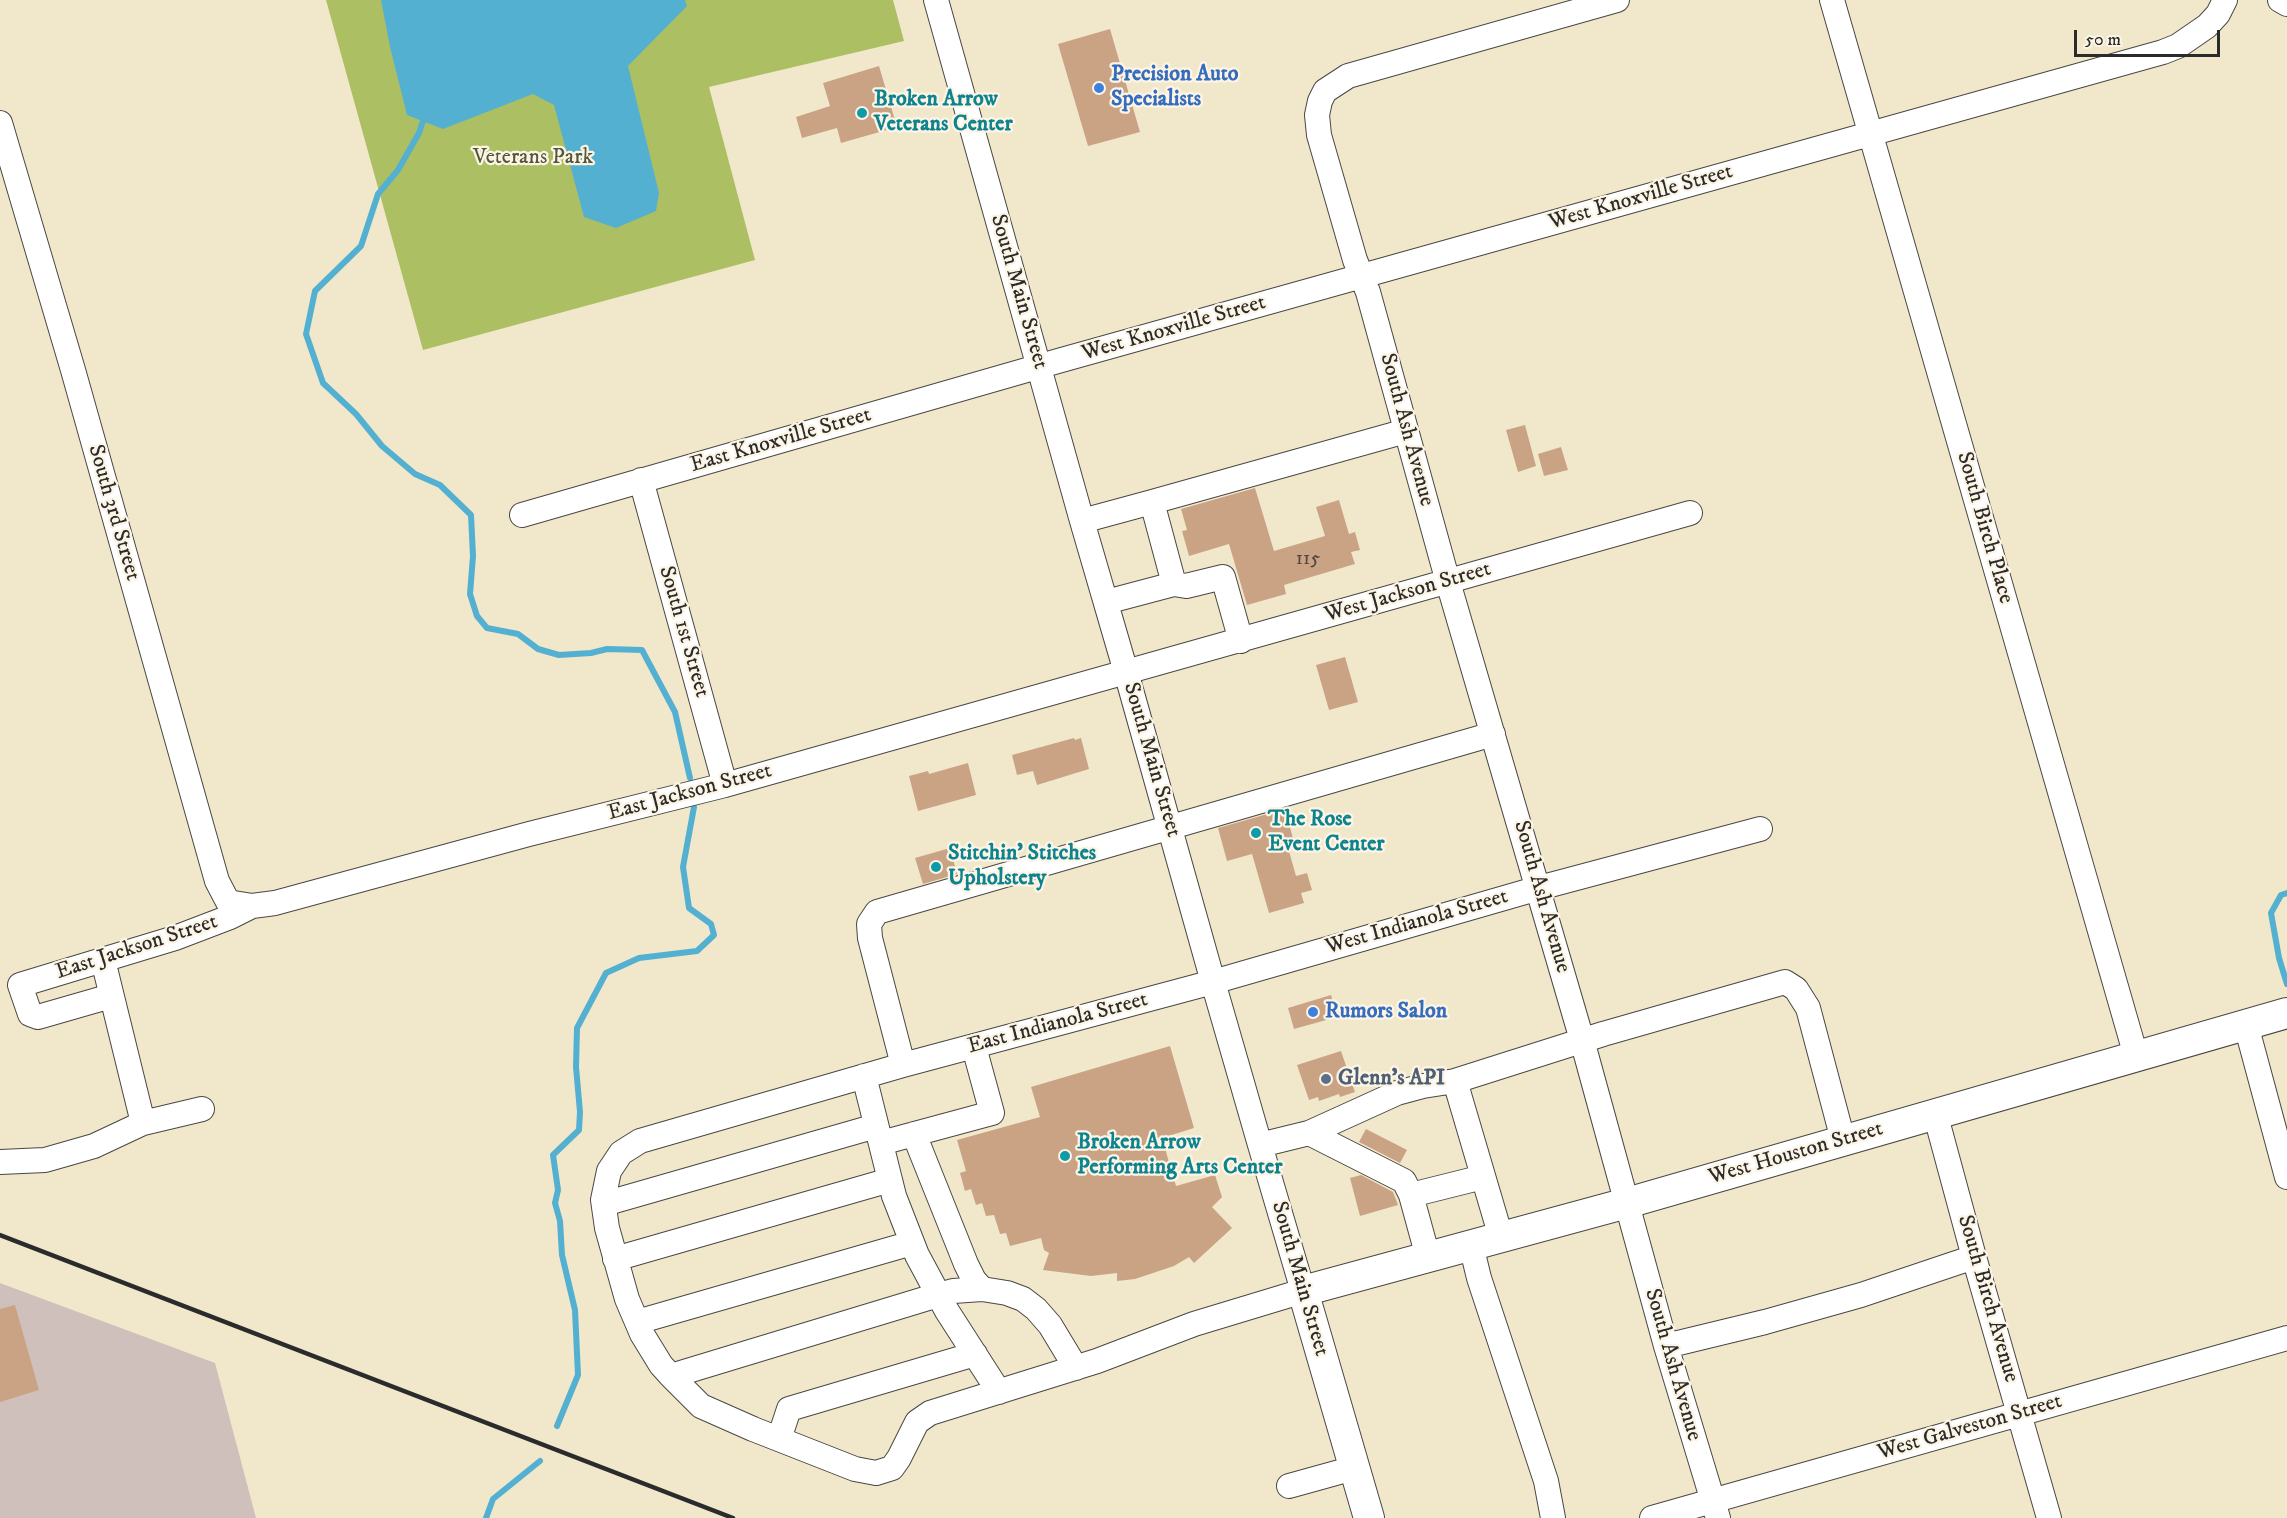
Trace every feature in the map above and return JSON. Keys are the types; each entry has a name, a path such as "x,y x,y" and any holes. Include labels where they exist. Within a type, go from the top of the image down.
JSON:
{"main road":[{"name":"West Houston Street","path":"1303,1291 1627,1203 2287,1013"},
{"name":"South Main Street","path":"1303,1291 1369,1518"}],"street":[{"name":"South Main Street","path":"936,0 1303,1291"},
{"name":"South Ash Avenue","path":"1617,0 1348,76 1325,91 1317,115 1319,135 1355,260 1368,292 1448,582 1539,888 1666,1346 1715,1509"},
{"name":"South Birch Place","path":"1832,0 2136,1056"},
{"name":"West Knoxville Street","path":"1040,367 2163,52 2178,46 2207,26 2218,14 2225,0"},
{"path":"2280,0 2287,4"},
{"name":"South 3rd Street","path":"0,123 73,370 217,881 240,904"},
{"name":"East Knoxville Street","path":"522,515 1040,367"},
{"path":"1082,520 1406,431"},
{"name":"South 1st Street","path":"640,480 725,784"},
{"path":"1152,502 1174,584"},
{"name":"West Jackson Street","path":"1126,672 1690,513"},
{"path":"1106,602 1174,584 1186,586 1223,577 1241,640"},
{"name":"East Jackson Street","path":"111,996 38,1017 30,1014 21,985 175,938 230,917 240,904 275,903 725,784 1126,672"},
{"path":"903,1065 870,938 870,924 877,912 1493,734"},
{"name":"West Indianola Street","path":"1214,982 1539,888 1760,829"},
{"path":"103,960 142,1123"},
{"name":"East Indianola Street","path":"1214,982 903,1065 640,1141 621,1153 609,1171 604,1204 607,1228 615,1258 627,1299 660,1365 701,1406 855,1469 876,1473 892,1468 917,1422 930,1413 1076,1368 1194,1324 1303,1291"},
{"path":"1260,1145 1310,1133 1397,1093 1455,1081 1582,1040 1785,982 1796,989 1808,1008 1843,1140"},
{"path":"2246,1025 2287,1177"},
{"path":"604,1204 879,1134 914,1134 992,1113 974,1047"},
{"path":"864,1077 890,1180 912,1243 938,1295 999,1392"},
{"path":"1455,1081 1501,1237"},
{"path":"0,1162 45,1160 94,1146 142,1123 202,1108"},
{"name":"South Birch Avenue","path":"1935,1113 2049,1518"},
{"path":"1310,1133 1404,1181 1411,1196 1428,1257"},
{"path":"914,1134 966,1264 974,1280 982,1289"},
{"path":"1411,1196 1484,1177"},
{"path":"615,1258 890,1180"},
{"path":"637,1322 912,1243"},
{"path":"1471,1245 1479,1278 1546,1481 1553,1518"},
{"path":"1666,1346 1765,1322 1861,1295 1974,1257"},
{"path":"671,1376 938,1295 953,1291 982,1289 1007,1293 1023,1299 1036,1309 1050,1325 1076,1368"},
{"name":"West Galveston Street","path":"1652,1518 1715,1509 2020,1414 2287,1338"},
{"path":"778,1439 789,1409 975,1354"},
{"path":"1289,1486 1354,1468"}],"shaded area":[{"path":"0,1283 215,1363 256,1518 0,1518"}],"green space":[{"name":"Veterans Park","path":"326,0 893,0 904,41 709,87 755,260 423,350"}],"water":[{"path":"381,0 685,0 687,6 628,66 659,193 656,211 616,228 584,217 554,105 533,94 443,129 407,115"}],"building":[{"name":"Precision Auto Specialists","path":"1110,29 1140,132 1088,146 1058,44"},
{"name":"Broken Arrow Veterans Center","path":"879,66 897,127 841,143 837,128 802,138 796,117 830,106 823,83"},
{"path":"1525,425 1536,466 1518,472 1506,430"},
{"path":"1561,447 1568,470 1544,476 1538,454"},
{"path":"1255,488 1274,551 1325,536 1316,507 1339,500 1349,534 1355,532 1360,550 1351,552 1355,564 1284,585 1286,594 1247,605 1229,544 1189,556 1182,531 1187,530 1181,509"},
{"path":"1345,657 1358,702 1329,710 1316,665"},
{"path":"1074,738 1075,740 1081,738 1089,769 1037,785 1033,771 1017,775 1012,755"},
{"path":"968,763 976,795 918,811 909,776 928,771 929,774"},
{"path":"1285,809 1294,842 1287,844 1296,876 1307,873 1312,890 1301,893 1304,903 1269,913 1252,854 1227,861 1218,828"},
{"name":"Stitchin' Stitches Upholstery","path":"950,848 957,874 923,884 915,858"},
{"name":"Rumors Salon","path":"1331,995 1337,1017 1294,1029 1288,1008"},
{"name":"Broken Arrow Performing Arts Center","path":"1170,1046 1194,1128 1162,1138 1176,1186 1215,1175 1222,1197 1212,1207 1232,1228 1194,1263 1189,1257 1174,1266 1135,1279 1117,1281 1117,1273 1091,1276 1043,1270 1049,1253 1044,1250 1041,1238 1010,1246 1006,1233 1000,1234 994,1215 986,1216 982,1203 976,1205 971,1189 965,1191 960,1173 966,1171 957,1140 1040,1117 1031,1087"},
{"name":"Glenn's API","path":"1341,1051 1355,1092 1340,1097 1339,1094 1319,1101 1318,1097 1309,1100 1297,1065"},
{"path":"1366,1129 1407,1150 1400,1163 1359,1142"},
{"path":"1361,1175 1393,1192 1398,1205 1360,1216 1350,1178"},
{"path":"15,1305 39,1390 0,1402 0,1309"}],"waterway":[{"path":"423,121 419,133 398,170 378,194 361,246 315,291 306,334 323,383 356,414 382,446 415,474 440,485 471,515 473,556 470,594 477,616 487,628 518,634 538,649 559,655 591,653 607,649 642,650 675,712 690,778"},
{"path":"557,1426 578,1375 575,1310 562,1255 560,1221 555,1203 558,1190 553,1155 579,1130 577,1028 606,973 639,958 697,951 714,935 711,924 689,908 683,867 694,807"},
{"path":"2287,893 2281,895 2271,913 2279,958 2287,984"},
{"path":"486,1518 493,1499 540,1461"}],"railway":[{"path":"0,1235 733,1518"}],"place":[{"name":"Precision Auto Specialists","path":"1099,88"},
{"name":"Broken Arrow Veterans Center","path":"862,113"},
{"name":"The Rose Event Center","path":"1256,833"},
{"name":"Stitchin' Stitches Upholstery","path":"936,867"},
{"name":"Rumors Salon","path":"1313,1012"},
{"name":"Glenn's API","path":"1326,1079"},
{"name":"Broken Arrow Performing Arts Center","path":"1065,1156"}]}
